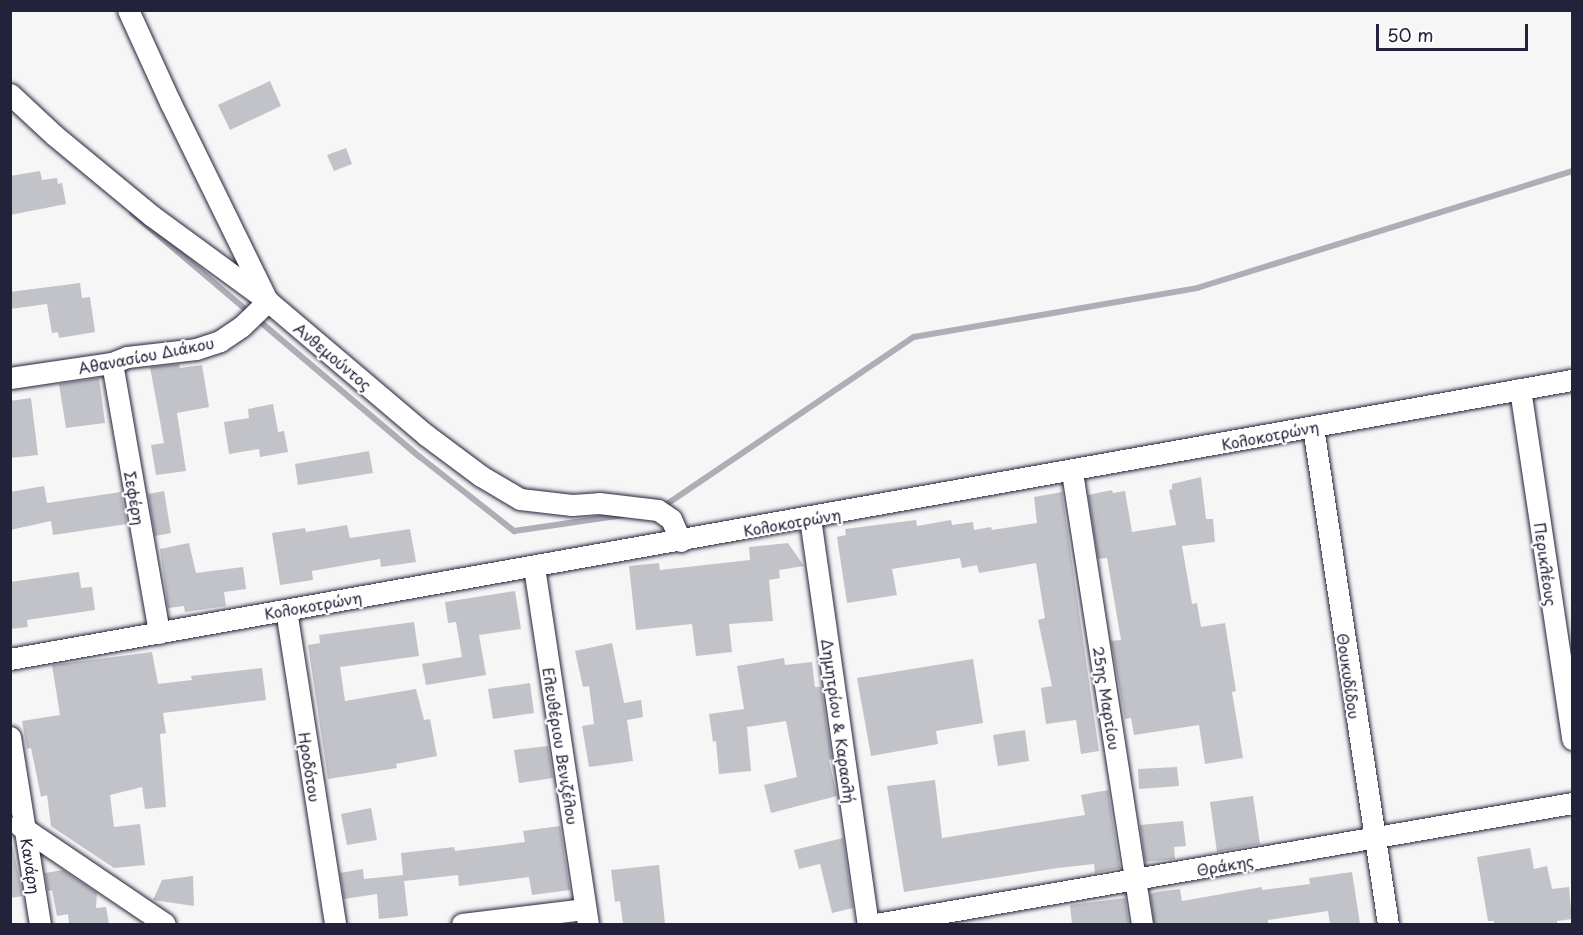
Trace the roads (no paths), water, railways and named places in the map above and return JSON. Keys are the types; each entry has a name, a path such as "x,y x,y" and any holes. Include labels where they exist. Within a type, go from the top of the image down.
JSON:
{"street":[{"path":"128,10 170,102 268,301"},
{"name":"Ανθεμούντος","path":"10,94 54,135 152,216 268,301 426,435 481,476 520,499 572,505 599,503 658,510 671,519 681,541"},
{"name":"Αθανασίου Διάκου","path":"10,378 112,363 127,357 195,349 220,341 241,327 268,301"},
{"name":"Σεφέρη","path":"112,363 159,633"},
{"name":"Κολοκοτρώνη","path":"10,659 1072,472 1572,380"},
{"name":"Περικλέους","path":"1520,389 1572,740"},
{"name":"Θουκυδίδου","path":"1312,427 1373,839 1388,924"},
{"name":"25ης Μαρτίου","path":"1072,472 1142,924"},
{"name":"Δημητρίου & Καραολή","path":"810,518 868,924"},
{"name":"Ελευθέριου Βενιζέλου","path":"534,567 587,916"},
{"name":"Ηροδότου","path":"286,610 335,924"},
{"name":"Κανάρη","path":"10,737 18,825 40,924"},
{"name":"Θράκης","path":"876,924 1373,839 1572,802"},
{"path":"18,825 165,924"},
{"path":"462,924 587,916"}],"waterway":[{"path":"661,508 914,337 1197,288 1572,171"},
{"path":"132,213 420,457 514,531 624,515"}]}
